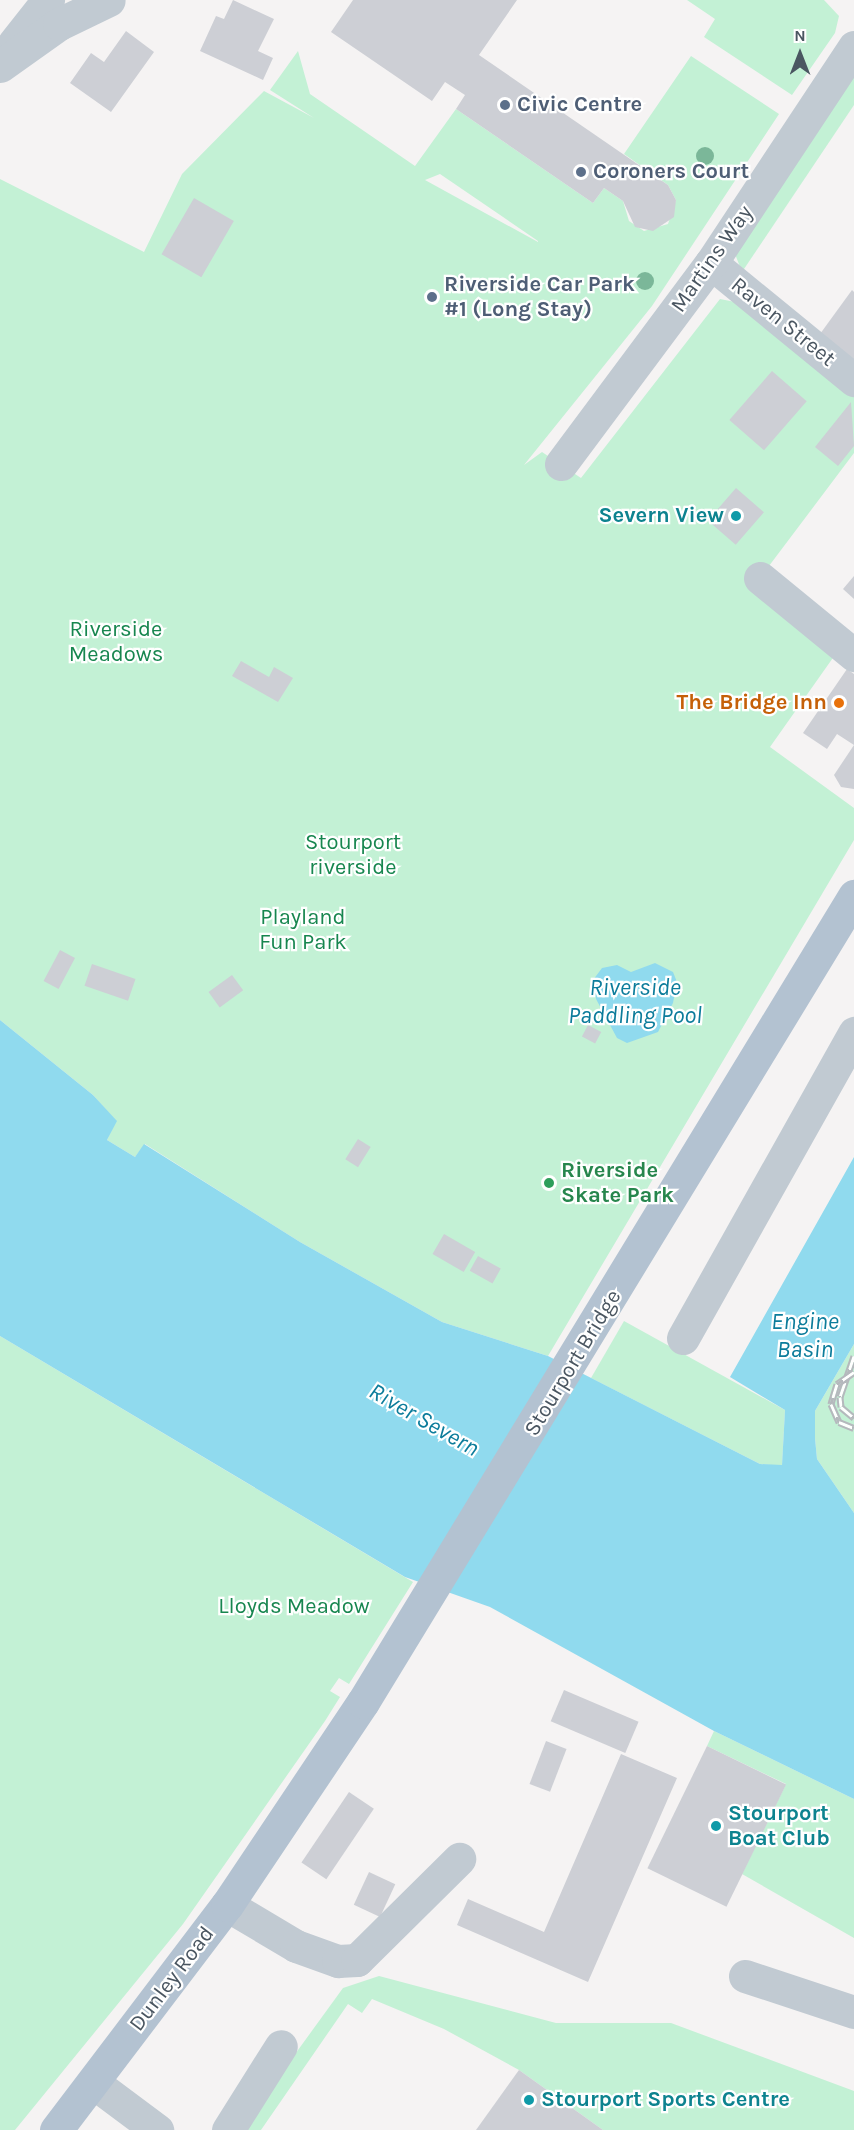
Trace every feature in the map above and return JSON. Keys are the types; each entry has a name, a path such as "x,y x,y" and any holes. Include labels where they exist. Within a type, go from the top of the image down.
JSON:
{"main road":[{"name":"Stourport Bridge","path":"283,1824 576,1359 854,896"},
{"name":"Dunley Road","path":"56,2130 94,2083 227,1905 283,1824"}],"street":[{"path":"0,63 48,0"},
{"path":"0,63 58,24 109,0"},
{"name":"Martins Way","path":"561,464 711,263 854,47"},
{"name":"Raven Street","path":"711,263 854,380"},
{"path":"760,578 854,655"},
{"path":"683,1338 854,1033"},
{"path":"227,1905 296,1946 338,1961 357,1960 459,1858"},
{"path":"745,1976 854,2012"},
{"path":"228,2130 281,2046"},
{"path":"94,2083 157,2130"}],"green space":[{"path":"687,0 824,0 839,16 835,33 792,95 704,37 715,19"},
{"name":"Stourport riverside","path":"298,51 310,94 415,166 456,109 593,203 604,188 623,201 629,221 644,231 668,224 676,200 668,185 624,154 691,56 779,114 652,306 524,465 542,452 581,478 720,299 735,302 854,393 854,453 760,578 842,645 770,747 854,808 854,840 548,1356 442,1322 300,1242 145,1144 135,1157 107,1140 116,1121 93,1095 0,1020 0,179 144,252 182,174 264,91 314,118 270,90","holes":["440,174 538,242 425,180"]},
{"path":"854,76 854,105 742,272 735,254"},
{"path":"624,1321 785,1410 782,1466 760,1464 591,1378"},
{"name":"Lloyds Meadow","path":"0,1336 413,1582 349,1684 339,1678 330,1691 340,1697 325,1721 183,1924 15,2130 0,2130"},
{"path":"854,1344 854,1513 817,1459 815,1411"},
{"path":"714,1731 854,1799 854,1938 742,1874 786,1784 707,1746"},
{"path":"379,1976 556,2023 671,2023 854,2091 854,2130 603,2130 519,2070 444,2029 372,1999 362,2013 348,2004 261,2130 240,2130 343,1988"}],"water":[{"name":"Riverside Paddling Pool","path":"655,963 673,972 677,982 673,1003 658,1032 627,1043 617,1038 596,999 593,980 602,968 617,965 631,972"},
{"path":"0,1020 93,1095 117,1121 107,1140 135,1157 144,1144 300,1242 442,1322 548,1356 760,1464 782,1465 785,1410 730,1377 854,1157 854,1344 815,1411 815,1438 817,1459 854,1513 854,1799 714,1731 490,1607 405,1577 0,1336"}],"building":[{"path":"233,0 274,19 258,51 273,58 263,80 200,51 216,16 224,19"},
{"name":"Civic Centre","path":"353,0 517,0 479,55 668,185 676,200 674,217 653,231 635,227 623,201 604,188 593,203 456,109 465,95 445,82 432,101 331,32"},
{"path":"126,31 154,52 111,112 70,83 91,53 104,62"},
{"path":"194,198 234,221 201,277 162,254"},
{"path":"852,290 854,292 854,362 820,334"},
{"path":"772,371 807,401 764,450 729,420"},
{"path":"851,402 854,446 838,466 815,447"},
{"name":"Severn View","path":"736,488 764,512 736,545 708,520"},
{"path":"854,576 854,599 843,589"},
{"path":"241,661 269,677 274,667 293,678 278,702 232,676"},
{"name":"The Bridge Inn","path":"847,669 854,674 854,745 837,734 827,749 803,733"},
{"path":"854,745 854,789 841,787 834,775"},
{"path":"60,950 75,958 59,989 44,981"},
{"path":"92,964 135,979 128,1001 85,986"},
{"path":"232,975 243,990 220,1007 209,992"},
{"path":"588,1025 601,1032 595,1044 582,1036"},
{"path":"358,1139 371,1147 358,1167 345,1159"},
{"path":"444,1234 475,1252 464,1272 432,1254"},
{"path":"478,1256 501,1269 492,1283 470,1271"},
{"path":"564,1690 639,1722 625,1753 551,1721"},
{"path":"546,1741 567,1749 550,1792 530,1784"},
{"name":"Stourport Boat Club","path":"707,1746 786,1785 726,1907 647,1868"},
{"path":"621,1754 677,1778 588,1982 457,1925 468,1899 544,1932"},
{"path":"349,1792 374,1809 326,1879 301,1862"},
{"path":"369,1872 395,1884 380,1917 354,1905"},
{"name":"Stourport Sports Centre","path":"519,2070 603,2130 476,2130"}],"railway":[{"path":"854,1356 840,1397 841,1407 854,1418"},
{"path":"854,1372 837,1384 831,1404 839,1422 854,1428"}],"place":[{"name":"Civic Centre","path":"505,105"},
{"name":"Coroners Court","path":"581,172"},
{"name":"Riverside Car Park #1 (Long Stay)","path":"432,297"},
{"name":"Severn View","path":"736,516"},
{"name":"The Bridge Inn","path":"839,703"},
{"name":"Riverside Skate Park","path":"549,1183"},
{"name":"Stourport Boat Club","path":"716,1826"},
{"name":"Stourport Sports Centre","path":"529,2100"}],"park label":[{"name":"Riverside Meadows","path":"116,642"},
{"name":"Playland Fun Park","path":"303,930"}],"water label":[{"name":"Engine Basin","path":"805,1336"},
{"name":"River Severn","path":"424,1420"}]}
